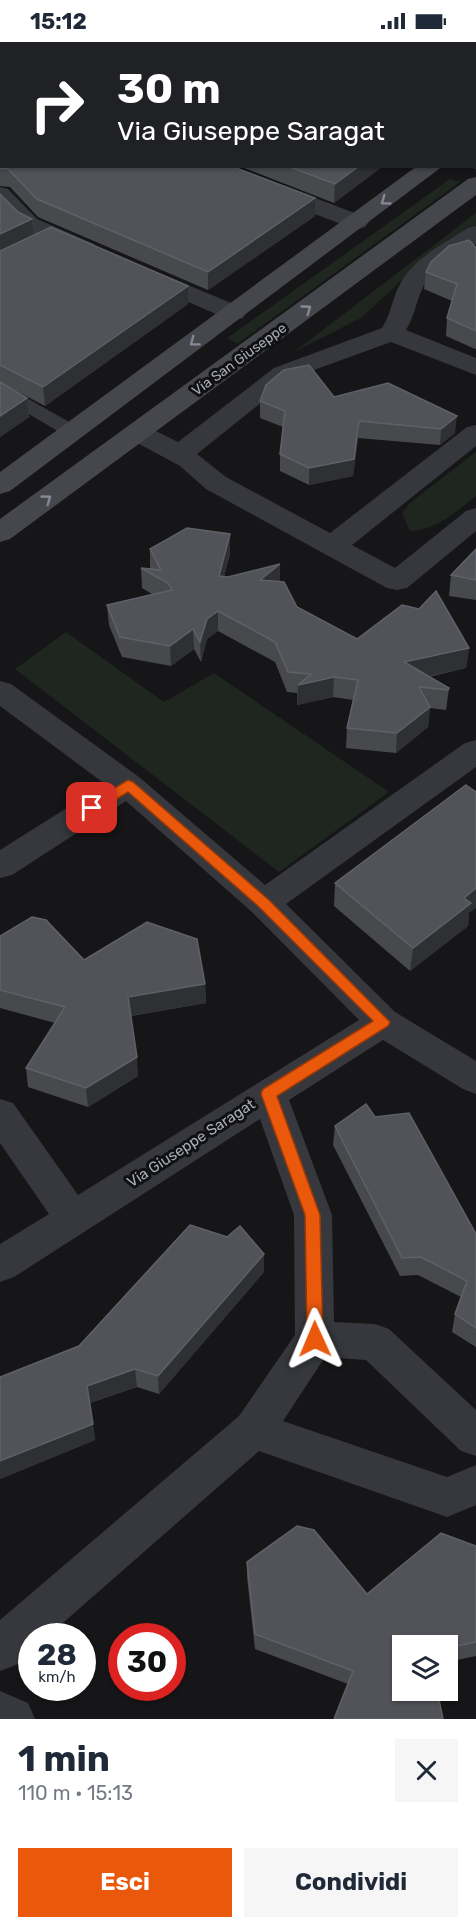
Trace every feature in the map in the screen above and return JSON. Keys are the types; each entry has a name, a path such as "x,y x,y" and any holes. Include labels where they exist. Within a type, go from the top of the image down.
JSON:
{"street":[{"path":"214,168 357,222"},
{"path":"0,485 429,168"},
{"name":"Via San Giuseppe","path":"0,533 476,184"},
{"path":"0,194 45,240 118,262 234,313"},
{"path":"181,453 283,373 391,333 402,316 411,286 421,270 476,233"},
{"path":"391,333 476,367"},
{"path":"139,433 181,453 198,465 216,483 397,581 476,517"},
{"path":"333,545 476,433"},
{"path":"0,691 128,785 264,903 383,1022 476,1079"},
{"path":"264,903 476,751"},
{"path":"0,866 128,785"},
{"name":"Via Giuseppe Saragat","path":"0,1265 383,1022"},
{"path":"0,1649 253,1430 315,1339 313,1215 269,1094"},
{"path":"0,1114 73,1218"},
{"path":"315,1339 375,1342 476,1437"},
{"path":"253,1430 447,1497 476,1485"},
{"path":"0,1714 12,1719"}],"lane":[{"path":"0,389 73,432"}],"shaded area":[{"path":"450,179 460,182 237,344 227,338"},
{"path":"476,213 476,226 432,252 361,318 294,352"},
{"path":"476,452 476,496 438,524 410,531 402,513 411,502"},
{"path":"66,632 164,702 214,673 389,792 279,872 15,669"}],"building":[{"path":"0,168 236,168 315,198 208,272 37,199 8,169"},
{"path":"292,168 356,168 335,184"},
{"path":"0,194 18,212 32,219 0,234"},
{"path":"51,227 188,286 43,387 0,365 0,251"},
{"path":"469,240 476,248 476,331 447,318 457,284 426,272 431,262 449,246"},
{"path":"309,365 334,397 388,383 457,416 441,429 359,421 354,459 309,468 280,454 285,411 260,401 266,385 284,370"},
{"path":"0,382 27,398 0,416"},
{"path":"187,528 230,534 219,576 228,577 280,564 260,580 284,582 297,607 357,639 402,605 419,609 436,591 469,648 404,662 449,688 448,690 419,687 430,707 397,733 347,728 358,680 334,677 298,685 311,674 288,672 275,642 218,611 207,619 200,642 193,629 170,646 120,637 107,605 172,590 168,583 141,568 161,570 150,549"},
{"path":"476,549 476,580 451,575"},
{"path":"466,785 476,792 476,888 464,898 471,903 413,948 335,883"},
{"path":"32,917 46,920 84,960 147,922 197,939 205,984 128,997 137,1057 86,1088 26,1068 65,1007 0,990 0,936"},
{"path":"366,1104 375,1117 409,1113 476,1234 476,1328 455,1314 467,1281 421,1257 402,1258 335,1126"},
{"path":"190,1225 227,1237 240,1226 264,1254 158,1376 135,1369 87,1386 93,1424 0,1461 0,1377 79,1346"},
{"path":"297,1526 314,1530 367,1594 441,1533 476,1546 476,1642 458,1646 458,1635 392,1635 392,1701 439,1701 443,1719 334,1719 353,1671 255,1634 247,1562"}],"route":[{"path":"92,808 128,785 264,903 383,1022 269,1094 313,1215 315,1339"}]}
